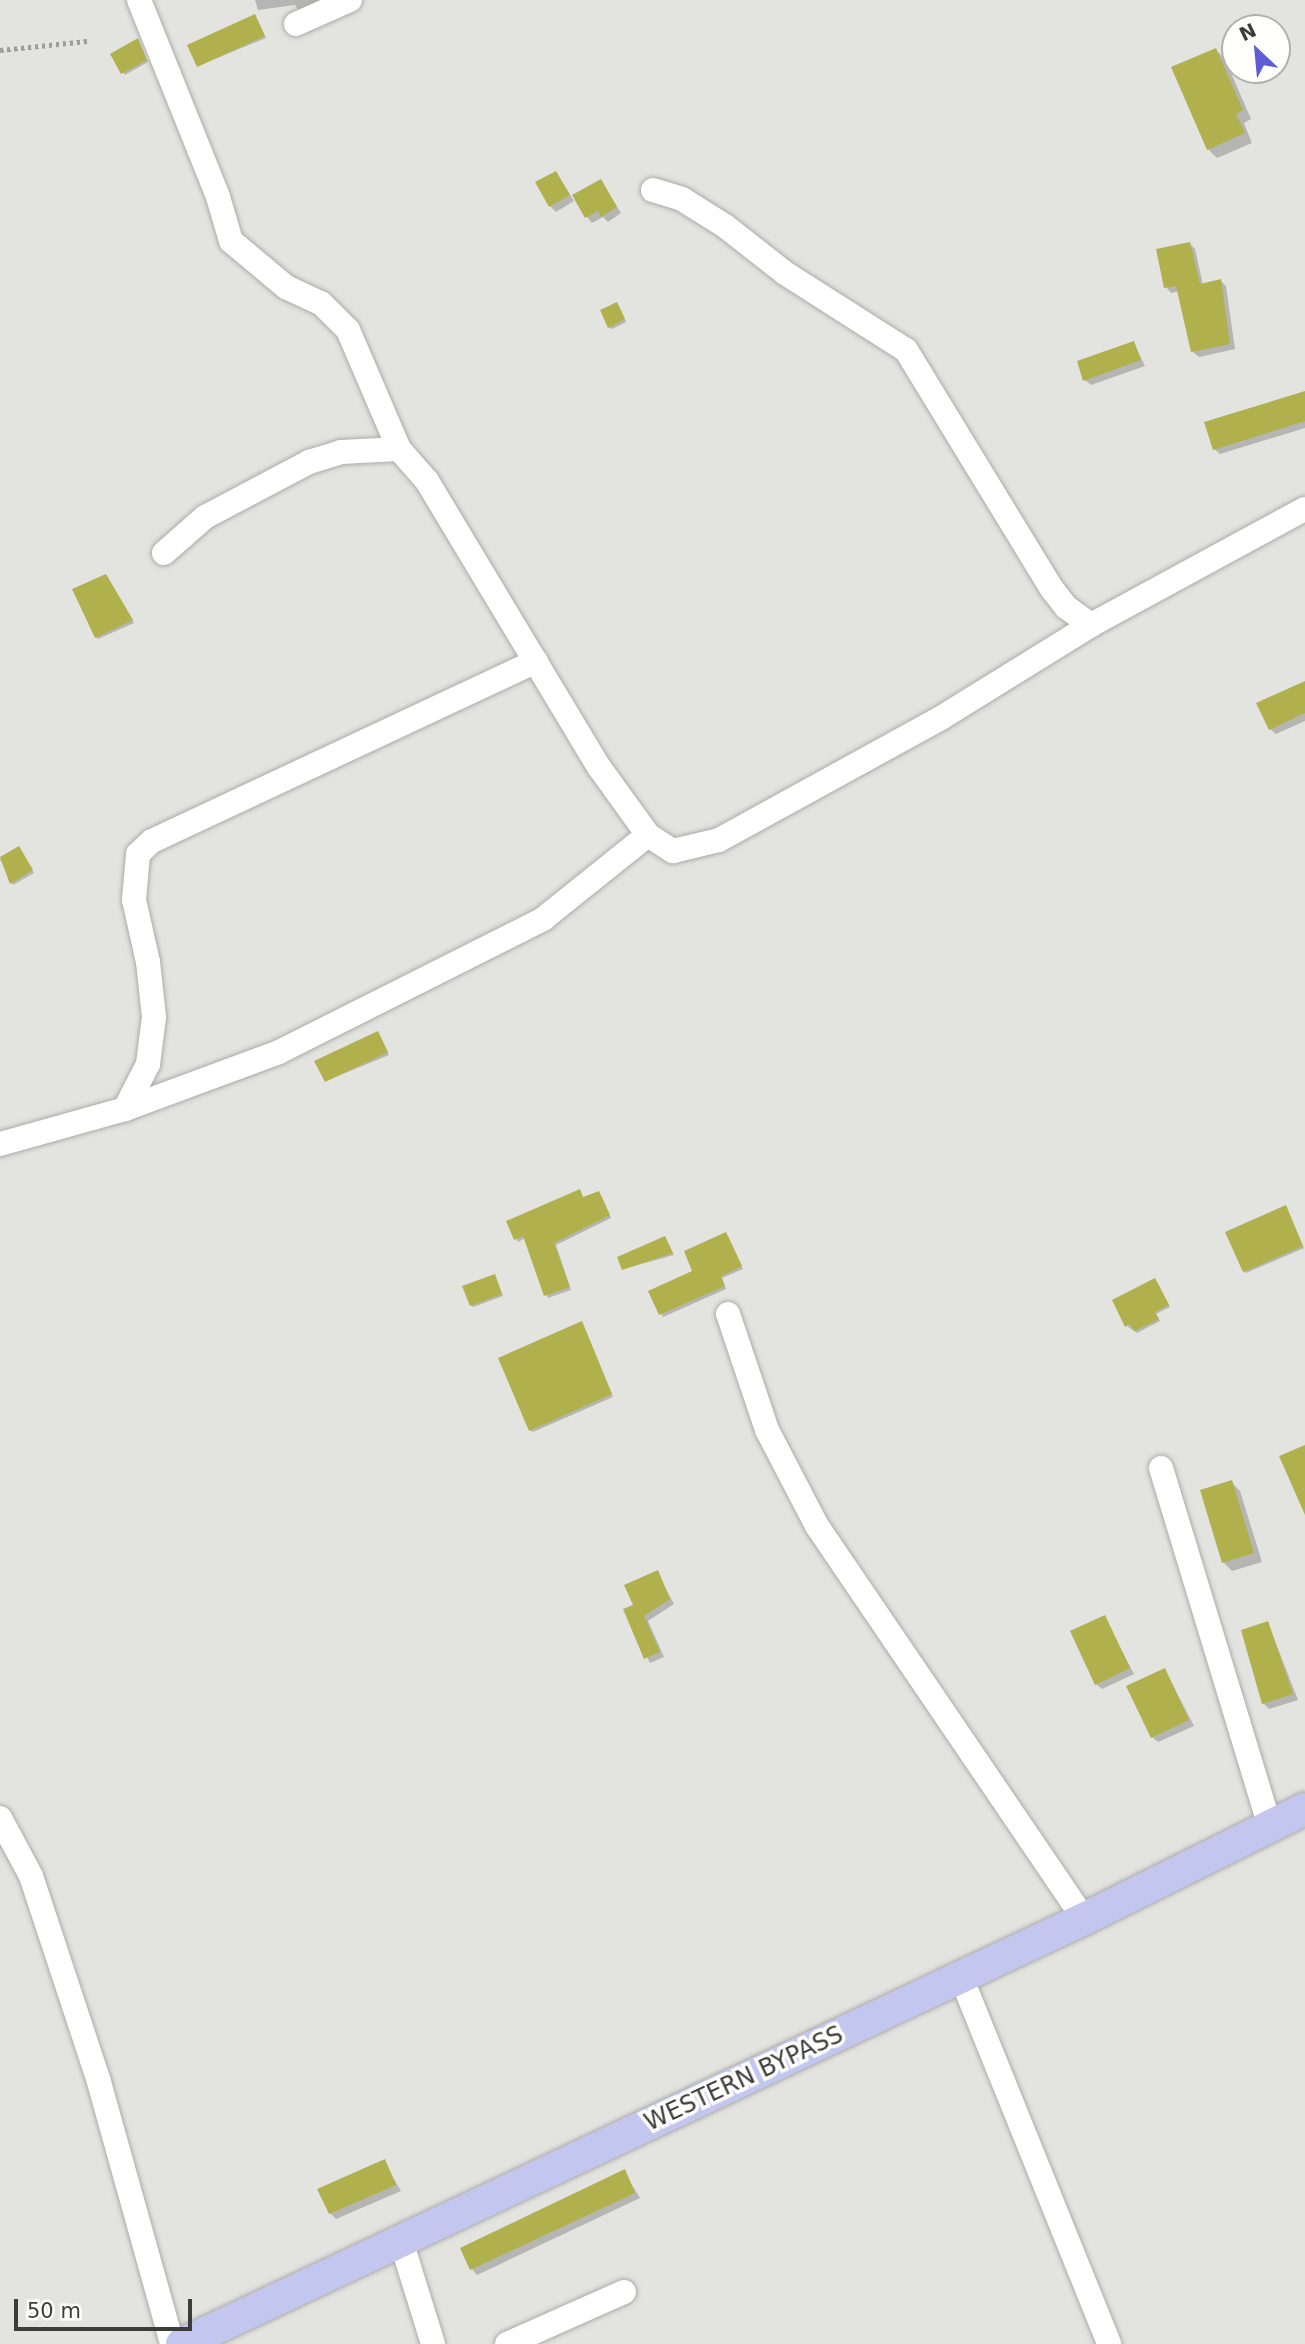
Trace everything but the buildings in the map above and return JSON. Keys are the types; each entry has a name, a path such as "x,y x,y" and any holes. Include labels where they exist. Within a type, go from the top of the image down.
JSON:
{"main road":[{"name":"WESTERN BYPASS","path":"182,2344 1084,1919 1305,1809"}],"street":[{"path":"139,0 214,185 231,241 286,287 321,303 348,330 399,449 427,481 599,767 648,835 673,851 719,840 942,718 1091,625 1305,509"},
{"path":"296,24 350,0"},
{"path":"653,190 682,200 724,226 785,273 905,350 1052,589 1066,607 1091,625"},
{"path":"164,553 205,517 309,462 341,452 399,449"},
{"path":"125,1109 148,1064 154,1017 148,962 134,900 138,854 152,841 536,661"},
{"path":"0,1144 125,1109 279,1052 543,919 648,835"},
{"path":"728,1314 767,1430 817,1525 1084,1919"},
{"path":"1161,1468 1270,1827"},
{"path":"0,1818 31,1876 99,2082 172,2344"},
{"path":"961,1977 1109,2344"},
{"path":"401,2241 433,2344"},
{"path":"507,2344 624,2292"}],"path":[{"path":"0,50 88,41"}]}
